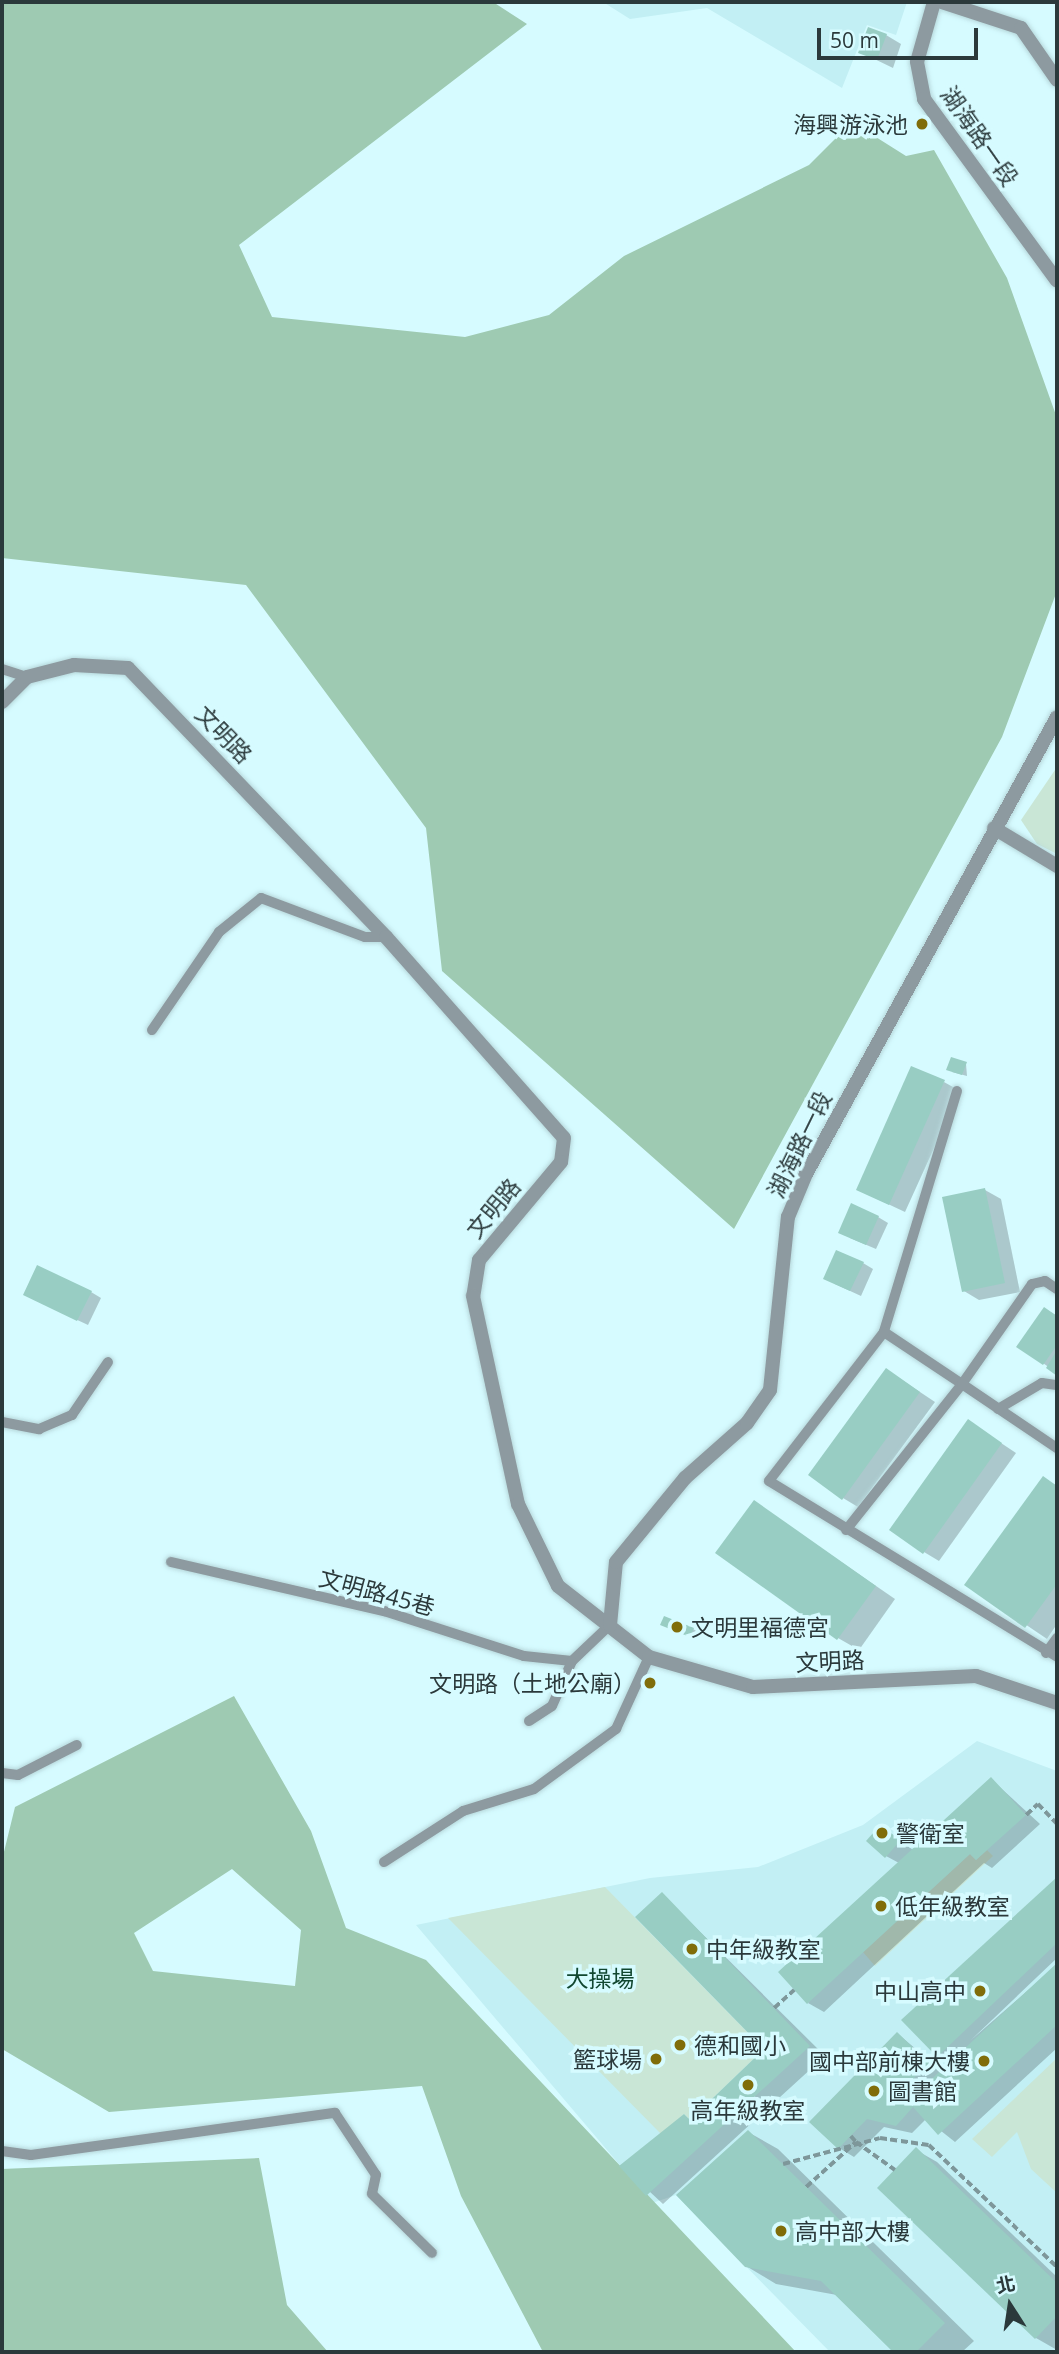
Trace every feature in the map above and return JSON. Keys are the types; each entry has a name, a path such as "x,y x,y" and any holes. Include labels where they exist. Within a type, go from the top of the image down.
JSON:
{"street":[{"name":"湖海路一段","path":"933,2 917,62 924,99 1057,281"},
{"path":"942,2 1021,28 1057,80"},
{"name":"文明路","path":"27,677 74,665 128,668 386,937 564,1138 561,1162 479,1260 473,1296 528,1534 558,1586 649,1657 753,1687 976,1675 1057,1703"},
{"path":"2,702 27,677"},
{"name":"湖海路一段","path":"610,1625 616,1562 685,1478 747,1423 770,1390 789,1217 806,1174 1057,717"},
{"path":"994,828 1057,866"}],"lane":[{"path":"2,669 27,677"},
{"path":"152,1030 219,932 261,898 365,937 386,937"},
{"path":"957,1091 884,1332 769,1482 1046,1653 1057,1657"},
{"path":"846,1530 961,1384 1032,1283 1045,1281 1057,1289"},
{"path":"884,1332 1057,1448"},
{"path":"2,1422 39,1429 72,1415 108,1362"},
{"path":"998,1409 1042,1383 1057,1385"},
{"name":"文明路45巷","path":"171,1562 384,1611 524,1656 572,1661"},
{"path":"529,1721 552,1706 572,1661 610,1625"},
{"path":"1046,1653 1057,1638"},
{"path":"384,1862 463,1811 534,1789 616,1729 649,1657"},
{"path":"2,1773 18,1776 77,1745"},
{"path":"2,2151 31,2155 335,2113 376,2175 372,2194 432,2253"}],"path":[{"path":"1026,1815 1038,1804 1057,1824"},
{"path":"774,2008 794,1990"},
{"path":"850,2136 895,2169"},
{"path":"783,2164 880,2137 929,2145 1057,2267"},
{"path":"806,2187 856,2141"}],"shaded area":[{"path":"603,2 907,2 896,35 867,25 842,88 707,8 630,19"},
{"path":"977,1741 1057,1771 1057,2352 830,2352 676,2195 652,2203 416,1925 650,1878 758,1867 863,1825"}],"green space":[{"path":"2,2 493,2 527,24 239,245 272,317 465,337 549,315 624,256 809,165 852,122 906,156 934,150 1007,278 1057,418 1057,591 1002,737 734,1229 442,971 426,828 246,585 2,558"},
{"path":"1057,767 1057,854 1037,844 1021,820"},
{"path":"234,1696 311,1831 346,1928 426,1960 796,2352 543,2352 461,2196 422,2086 109,2112 2,2049 2,1860 15,1807","holes":["232,1869 301,1930 295,1986 153,1971 134,1933"]},
{"path":"987,1850 993,1856 875,1966 863,1952 970,1854 976,1860"},
{"name":"大操場","path":"605,1887 764,2049 690,2120 684,2114 662,2135 448,1918"},
{"path":"1057,2058 1057,2193 1031,2169 1017,2132 992,2157 972,2139"},
{"path":"259,2158 287,2305 328,2352 2,2352 2,2169"}],"building":[{"path":"868,27 887,34 877,60 858,53"},
{"path":"951,1057 967,1062 962,1075 946,1070"},
{"path":"911,1066 945,1080 889,1205 856,1190"},
{"path":"985,1188 1005,1283 962,1292 942,1197"},
{"path":"851,1203 879,1216 866,1245 838,1233"},
{"path":"836,1250 864,1262 850,1291 823,1279"},
{"path":"37,1265 92,1291 77,1321 23,1295"},
{"path":"1044,1307 1057,1316 1057,1345 1043,1365 1016,1347"},
{"path":"1057,1350 1057,1376 1046,1368"},
{"path":"886,1368 920,1392 842,1500 808,1475"},
{"path":"968,1419 1002,1443 923,1554 889,1530"},
{"path":"1043,1476 1057,1486 1057,1584 1025,1628 964,1585"},
{"path":"754,1500 876,1586 837,1640 715,1553"},
{"name":"文明里福德宮","path":"664,1616 694,1628 690,1637 660,1625"},
{"name":"低年級教室","path":"991,1777 1026,1815 976,1860 970,1854 807,2004 778,1972"},
{"name":"警衛室","path":"881,1824 900,1841 885,1858 866,1841"},
{"path":"1057,1877 1057,1943 937,2057 901,2020"},
{"path":"662,1892 810,2046 646,2196 619,2166 684,2114 690,2120 764,2049 635,1917"},
{"path":"1057,1963 1057,2025 938,2135 913,2107 896,2126 867,2119 838,2149 809,2122 897,2032 929,2063 908,2084 911,2098"},
{"name":"高中部大樓","path":"748,2130 945,2323 916,2352 893,2352 821,2281 745,2267 676,2195"},
{"path":"916,2147 1057,2283 1057,2316 1035,2339 877,2188"}],"place":[{"name":"海興游泳池","path":"922,124"},
{"name":"文明里福德宮","path":"677,1627"},
{"name":"文明路（土地公廟）","path":"650,1683"},
{"name":"警衛室","path":"882,1833"},
{"name":"低年級教室","path":"881,1906"},
{"name":"中年級教室","path":"692,1949"},
{"name":"中山高中","path":"980,1991"},
{"name":"德和國小","path":"680,2045"},
{"name":"籃球場","path":"656,2059"},
{"name":"國中部前棟大樓","path":"984,2061"},
{"name":"高年級教室","path":"748,2085"},
{"name":"圖書館","path":"874,2091"},
{"name":"高中部大樓","path":"781,2231"}]}
